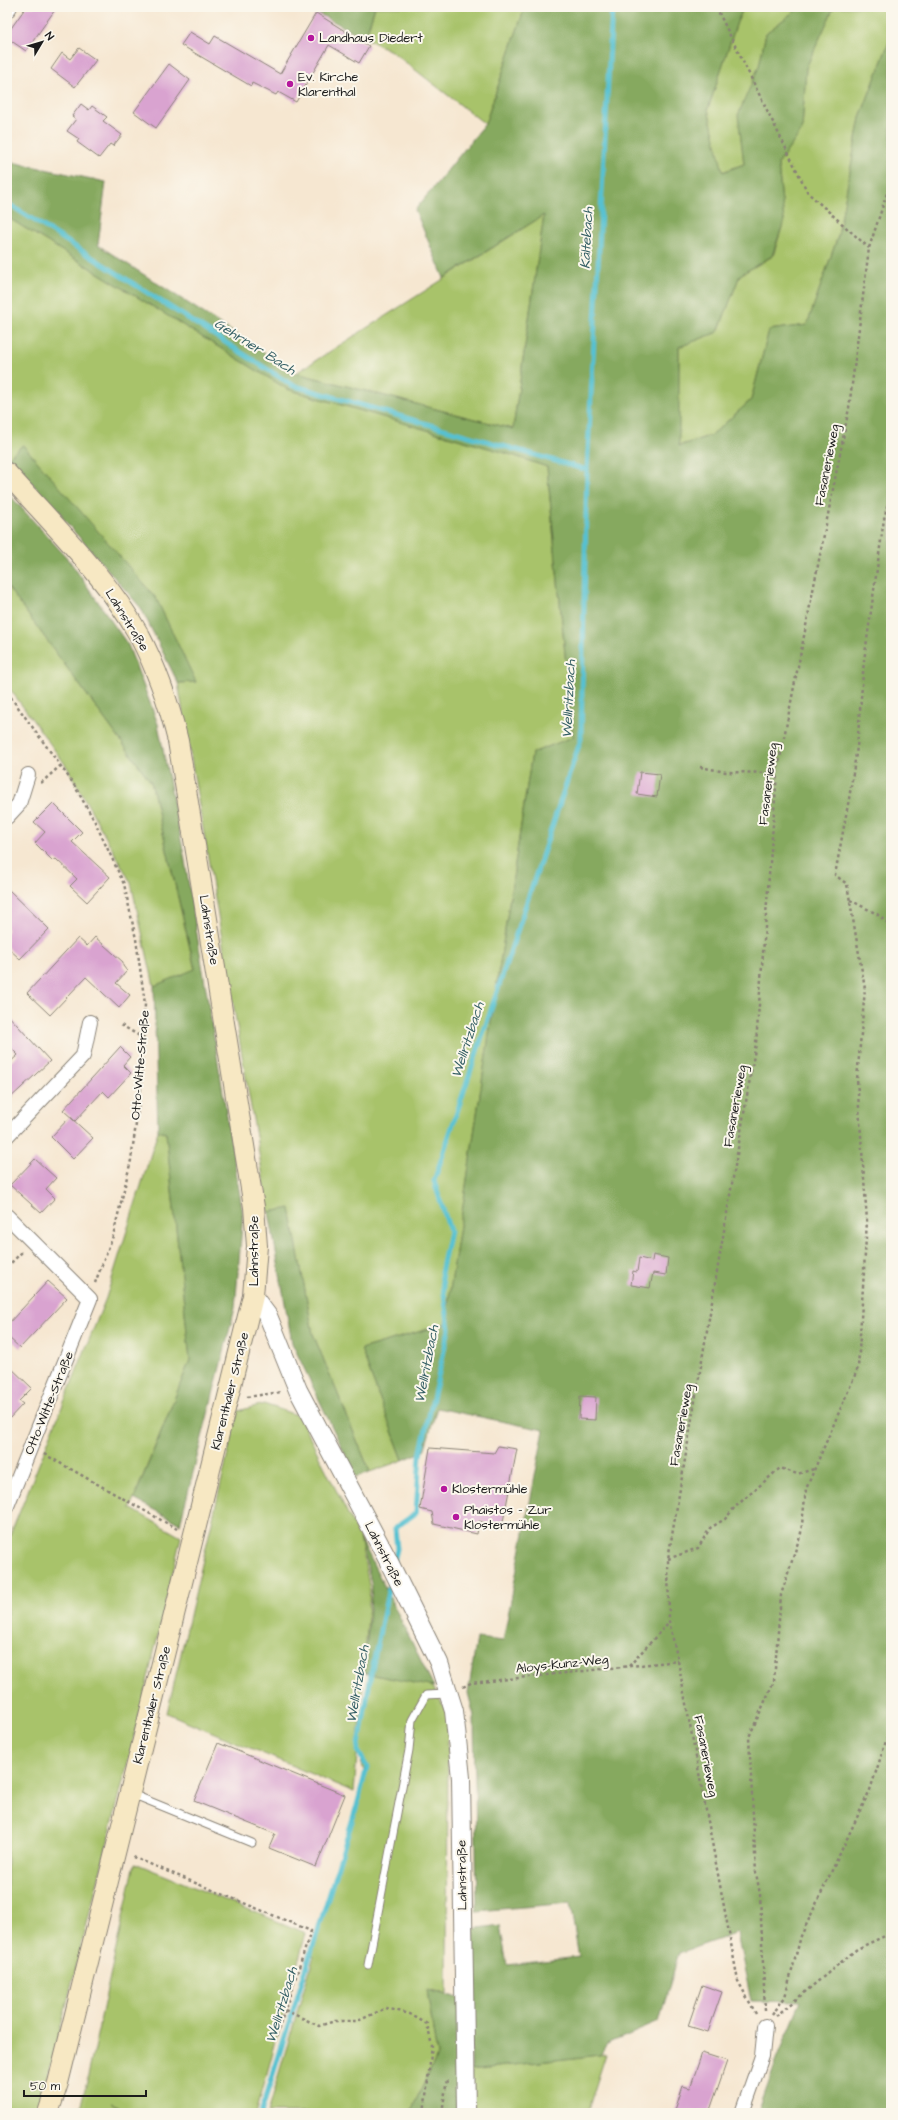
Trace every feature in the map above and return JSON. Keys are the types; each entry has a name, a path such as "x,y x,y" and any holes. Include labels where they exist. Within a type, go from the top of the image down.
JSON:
{"main road":[{"name":"Lahnstraße","path":"7,473 94,571 118,602 148,652 170,710 178,740 254,1207 257,1246 253,1296"},
{"name":"Klarenthaler Straße","path":"48,2113 60,2075 253,1296"}],"street":[{"path":"7,11 10,7"},
{"path":"7,817 18,804 28,775"},
{"path":"7,1136 83,1056 90,1022"},
{"path":"7,1216 90,1299"},
{"name":"Lahnstraße","path":"253,1296 272,1325 298,1390 429,1641 450,1693 458,1740 461,1778 466,2113"},
{"name":"Otto-Witte-Straße","path":"7,1506 90,1299"},
{"path":"742,2113 762,2056 765,2026"}],"lane":[{"path":"368,1965 409,1750 412,1720 426,1695 450,1693"},
{"path":"130,1793 252,1843"}],"path":[{"path":"716,7 808,193 869,248"},
{"name":"Fasanerieweg","path":"765,2026 752,2009 738,1981 678,1661 669,1621 668,1559 756,1043 777,773 849,408 869,248 891,181"},
{"path":"765,2026 760,1894 756,1873 749,1737 774,1681 781,1595 801,1533 806,1488 858,1368 867,1221 857,1079 865,989 848,884 835,875 857,747 865,654 883,527 891,490"},
{"name":"Otto-Witte-Straße","path":"7,692 72,784 95,822 124,884 136,939 145,1004 145,1039 141,1088 131,1160 113,1236 90,1299"},
{"path":"700,767 726,772 777,773"},
{"path":"850,900 877,914 891,926"},
{"path":"121,1025 145,1039"},
{"path":"7,1267 33,1241"},
{"path":"242,1398 298,1390"},
{"path":"31,1447 193,1538"},
{"path":"668,1559 698,1548 710,1528 725,1519 735,1507 780,1468 797,1474 814,1469"},
{"path":"629,1666 669,1621"},
{"name":"Aloys-Kunz-Weg","path":"450,1693 471,1683 678,1661"},
{"path":"765,2026 785,1997 801,1936 870,1790 891,1726"},
{"path":"885,1743 891,1741"},
{"path":"115,1850 311,1931 276,2040"},
{"path":"765,2026 857,1949 891,1934"},
{"path":"285,2010 318,2026 334,2021 358,2021 386,2008 410,2014 427,2024 432,2046 424,2113"}],"green space":[{"path":"306,7 375,7 365,38"},
{"path":"375,7 525,7 485,124 391,51 365,38"},
{"path":"525,7 744,7 737,22 708,109 723,172 744,164 738,115 759,66 766,33 800,7 834,7 806,68 802,130 778,164 784,221 772,256 740,275 718,332 679,347 679,446 712,435 751,400 769,330 807,325 838,236 860,118 891,37 891,2113 758,2113 777,2059 801,2002 751,2001 737,1933 679,1953 659,2022 607,2044 599,2055 471,2070 472,1929 500,1925 507,1965 579,1957 570,1903 477,1911 474,1716 468,1693 477,1638 503,1641 544,1430 437,1408 424,1451 403,1460 361,1349 445,1324 532,753 573,737 547,467 509,454 287,389 7,217 7,161 106,182 98,245 296,373 513,429 544,215 444,278 415,210 485,124"},
{"path":"744,7 800,7 766,33 759,66 739,115 744,164 722,172 708,109 737,22"},
{"path":"834,7 891,7 891,37 860,118 838,236 807,325 769,330 751,400 712,435 678,446 679,347 718,332 740,275 773,256 784,221 778,164 802,130 806,68"},
{"path":"544,215 513,429 296,373"},
{"path":"7,217 287,389 509,454 547,467 573,737 532,753 445,1324 361,1349 403,1460 370,1472 313,1334 290,1209 269,1212 178,683 196,682 23,445 9,457 7,455"},
{"path":"23,445 156,598 196,682 178,683 141,608 9,457"},
{"path":"7,492 69,560 128,645 158,724 184,855 243,1214 235,1308 180,1524 134,1499 190,1360 166,1133 158,1131 154,986 195,969 151,782 7,586"},
{"path":"7,586 151,782 195,970 154,986 131,883 67,767 7,685"},
{"path":"158,1131 166,1133 190,1360 130,1508 181,1537 132,1746 39,2113 7,2113 7,1543 106,1298"},
{"path":"290,1208 313,1334 370,1472 356,1477 292,1343 269,1212"},
{"path":"264,1404 299,1416 360,1538 370,1590 354,1792 167,1713 238,1411"},
{"path":"361,1539 434,1687 364,1673 372,1587"},
{"path":"372,1675 432,1685 448,1715 447,1994 427,1989 437,2056 410,2113 267,2113 314,1956 311,1955 365,1775 358,1751"},
{"path":"135,1863 306,1933 256,2113 133,2113 110,2104 130,2113 78,2113 84,2094"},
{"path":"427,1990 459,1998 464,2113 410,2113 437,2056"},
{"path":"606,2054 587,2113 475,2113 471,2070"}],"building":[{"path":"26,7 57,7 26,51 7,38 7,34"},
{"path":"316,13 369,46 359,63 329,45 296,102 278,92 276,95 252,83 251,86 181,45 190,32 210,44 215,36 280,74"},
{"path":"79,48 96,60 75,87 51,69 62,53 70,59"},
{"path":"169,64 190,80 156,128 134,112"},
{"path":"81,104 89,110 92,106 107,117 103,121 122,135 113,146 110,144 99,158 77,142 79,139 67,131 76,119 72,116"},
{"path":"640,772 660,774 657,797 637,794"},
{"path":"53,803 82,832 72,842 110,877 87,902 70,886 77,879 56,859 53,861 35,843 45,832 34,822"},
{"path":"7,888 49,929 20,959 7,947"},
{"path":"95,937 123,962 123,966 127,971 116,983 130,995 119,1008 86,977 50,1015 27,993 78,938 87,946"},
{"path":"7,1014 50,1061 7,1101 7,1065 18,1055 7,1044"},
{"path":"120,1047 130,1057 123,1065 131,1073 109,1097 103,1091 75,1121 63,1110"},
{"path":"70,1117 93,1138 73,1159 51,1137"},
{"path":"35,1159 56,1178 46,1189 55,1198 41,1213 10,1185"},
{"path":"653,1255 668,1258 666,1275 653,1273 650,1288 631,1285 633,1271 637,1272 639,1258 652,1261"},
{"path":"48,1281 67,1298 20,1348 7,1336 7,1325"},
{"path":"7,1364 32,1388 19,1401 23,1404 7,1421"},
{"path":"580,1396 596,1397 595,1420 579,1419"},
{"name":"Klostermühle","path":"498,1446 517,1449 502,1527 479,1521 477,1534 434,1524 432,1512 420,1509 430,1448 494,1453"},
{"path":"218,1743 345,1795 316,1867 269,1848 275,1834 194,1801"},
{"path":"702,1985 722,1992 708,2032 688,2026"},
{"path":"702,2053 727,2061 709,2113 674,2113 683,2086 690,2088"}],"waterway":[{"name":"Wellritzbach","path":"394,1561 397,1549 395,1528 416,1513 420,1455 449,1329 441,1273 450,1231 434,1181 581,739 587,470 612,7"},
{"name":"Gehrner Bach","path":"7,203 292,385 587,470"},
{"name":"Wellritzbach","path":"261,2113 358,1802 367,1767 358,1751 371,1674 391,1577"}],"place":[{"name":"Landhaus Diedert","path":"311,38"},
{"name":"Ev. Kirche Klarenthal","path":"290,84"},
{"name":"Klostermühle","path":"444,1489"},
{"name":"Phaistos - Zur Klostermühle","path":"456,1517"}],"water label":[{"name":"Kältebach","path":"587,238"}]}
